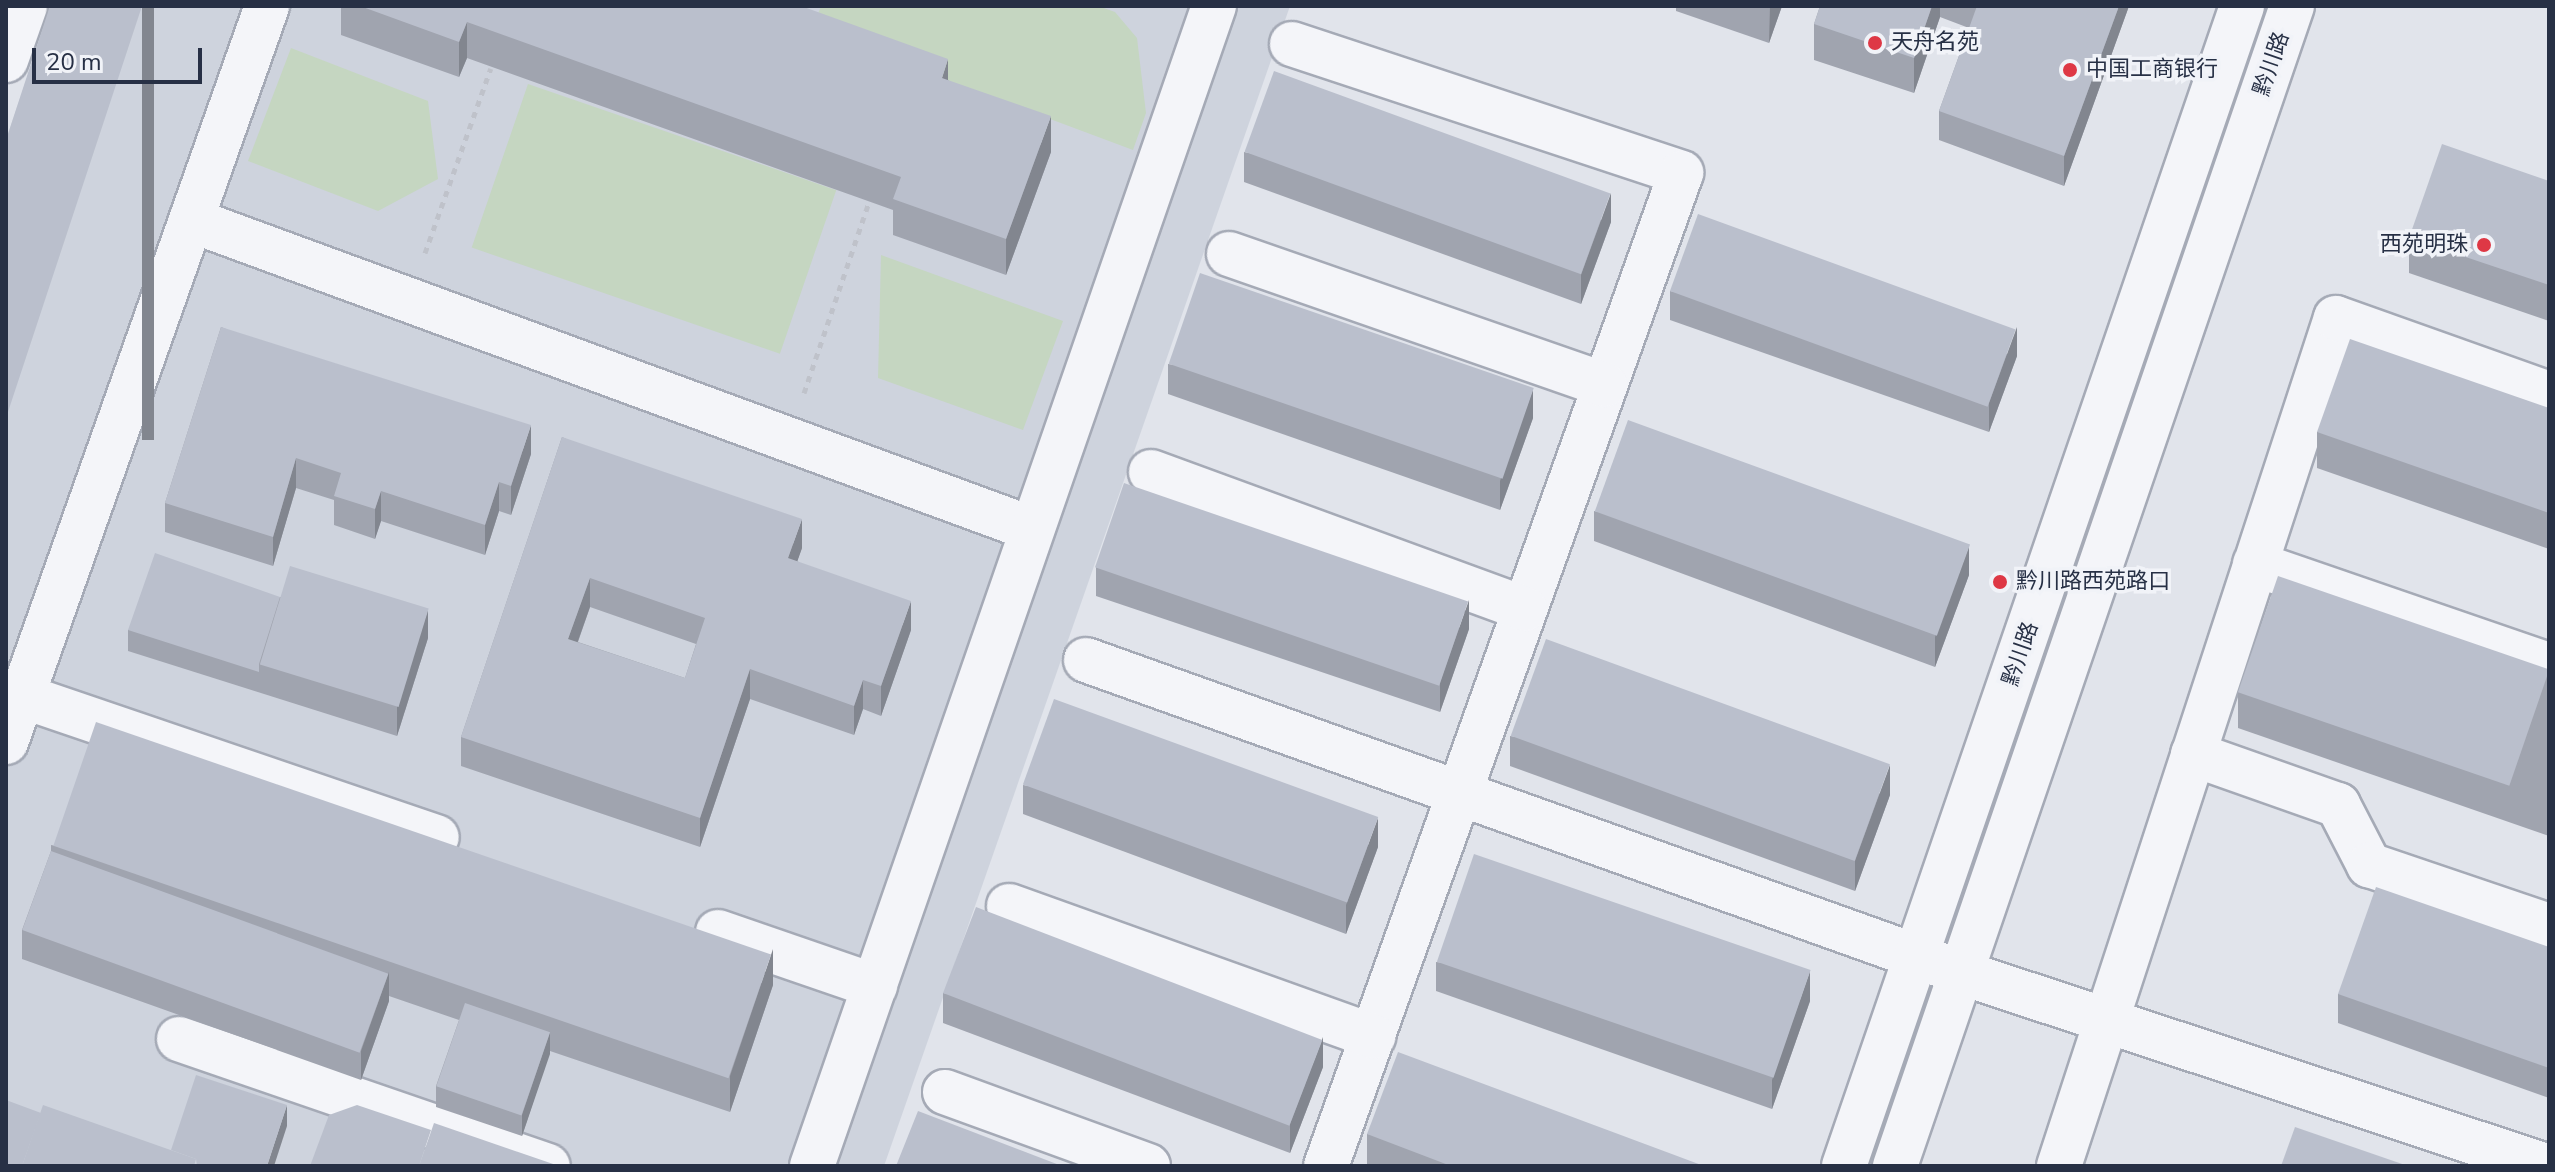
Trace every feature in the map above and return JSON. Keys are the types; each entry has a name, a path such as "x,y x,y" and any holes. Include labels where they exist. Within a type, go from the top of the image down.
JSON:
{"street":[{"path":"6,60 25,6"},
{"path":"6,742 267,6"},
{"path":"812,1166 1214,6"},
{"name":"黔川路","path":"1844,1166 2242,6"},
{"name":"黔川路","path":"1895,1166 2292,6"},
{"path":"1292,44 1681,173 1326,1166"},
{"path":"191,220 1032,529"},
{"path":"1229,254 1605,385"},
{"path":"2059,1166 2336,318 2549,394"},
{"path":"1151,472 1525,609"},
{"path":"2255,564 2549,665"},
{"path":"1086,660 1963,973 2108,1015 2546,1166"},
{"path":"22,696 471,848"},
{"path":"2193,754 2338,805 2369,865 2549,926"},
{"path":"1009,906 1373,1036"},
{"path":"680,920 875,986"},
{"path":"179,1039 548,1166"},
{"path":"945,1092 1148,1166"}],"path":[{"path":"408,300 491,68"},
{"path":"788,439 869,202"}],"shaded area":[{"path":"51,6 1290,6 884,1166 6,1166 6,140"}],"green space":[{"path":"821,6 1098,6 1115,12 1137,38 1146,113 1133,150 812,30"},
{"path":"291,48 428,101 438,179 378,211 248,161"},
{"path":"528,84 836,190 780,354 472,248"},
{"path":"881,255 1063,321 1023,430 878,378"}],"building":[{"path":"50,6 142,6 6,418 6,140"},
{"path":"360,6 801,6 948,59 942,78 1051,116 1006,239 893,199 901,177 467,22 459,42"},
{"path":"1820,6 1932,6 1914,58 1814,24"},
{"path":"1977,6 2119,6 2064,156 1939,111"},
{"path":"1274,71 1610,193 1581,274 1245,152"},
{"name":"西苑明珠","path":"2442,144 2549,181 2549,285 2409,238"},
{"path":"1698,214 2016,330 1988,407 1670,291"},
{"path":"1200,273 1534,388 1503,479 1169,364"},
{"path":"221,327 531,425 511,486 499,482 485,525 381,491 375,509 334,496 341,473 296,458 273,537 165,503"},
{"path":"2350,339 2549,408 2549,513 2317,432"},
{"path":"1628,420 1970,544 1937,636 1595,511"},
{"path":"562,437 802,519 788,558 911,601 881,686 863,680 854,706 750,669 700,818 461,737","holes":["590,578 705,618 685,678 568,639"]},
{"path":"1124,483 1468,602 1439,686 1095,567"},
{"path":"155,553 280,597 259,672 128,630"},
{"path":"290,566 429,608 399,707 260,664"},
{"path":"2278,576 2549,669 2509,786 2238,692"},
{"path":"1546,639 1890,764 1855,861 1511,736"},
{"path":"1054,699 1378,817 1347,903 1023,785"},
{"path":"96,722 771,954 728,1078 53,846"},
{"path":"51,851 388,974 360,1053 22,930"},
{"path":"1474,854 1811,970 1773,1078 1437,962"},
{"path":"2376,887 2549,947 2549,1068 2338,994"},
{"path":"976,907 1322,1040 1289,1126 943,993"},
{"path":"465,1003 550,1032 521,1116 436,1086"},
{"path":"1398,1052 1704,1166 1451,1166 1367,1134"},
{"path":"196,1075 287,1105 267,1166 197,1166 196,1159 171,1150"},
{"path":"6,1100 41,1113 22,1166 6,1166"},
{"path":"43,1105 196,1159 194,1166 22,1166"},
{"path":"357,1105 431,1130 419,1166 310,1166 329,1115"},
{"path":"918,1111 1062,1166 896,1166"},
{"path":"434,1123 559,1166 419,1166"},
{"path":"2295,1127 2408,1166 2281,1166"}],"place":[{"name":"天舟名苑","path":"1875,43"},
{"name":"中国工商银行","path":"2070,70"},
{"name":"西苑明珠","path":"2484,245"},
{"name":"黔川路西苑路口","path":"2000,582"}]}
